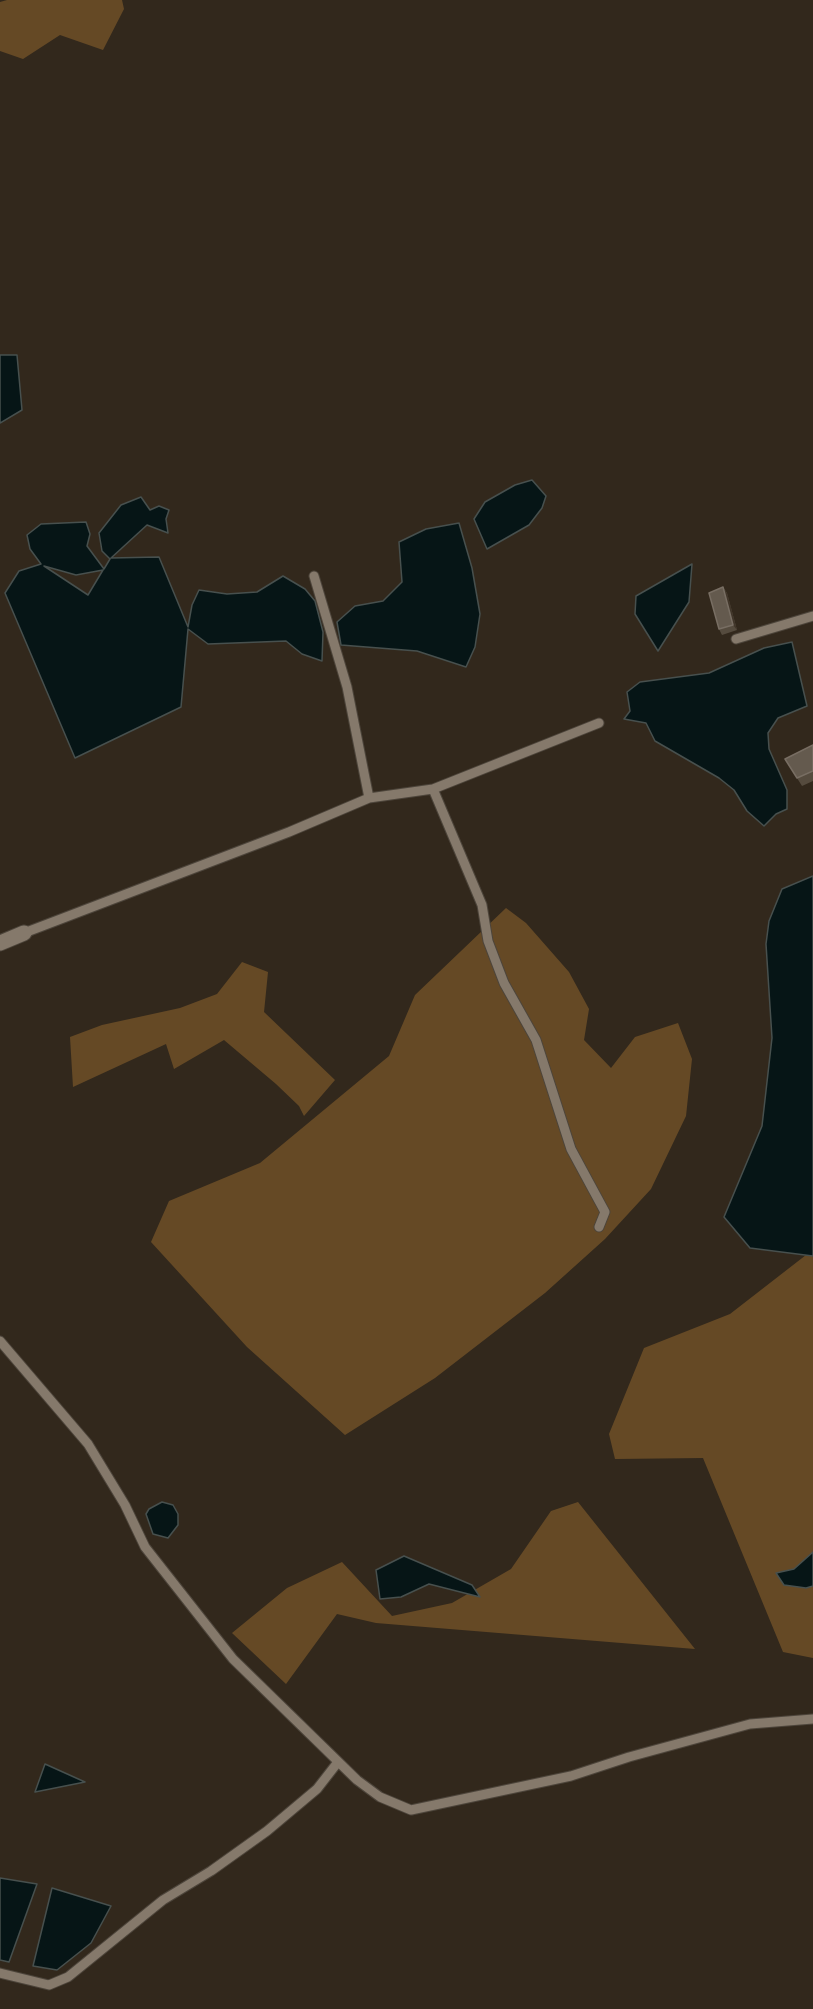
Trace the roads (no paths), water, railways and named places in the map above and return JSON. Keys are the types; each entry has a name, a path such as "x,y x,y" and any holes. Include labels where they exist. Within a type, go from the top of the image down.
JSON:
{"street":[{"path":"0,943 24,933"}],"lane":[{"path":"314,576 347,687 369,798"},
{"path":"736,639 813,616"},
{"path":"24,933 289,832 369,798 433,789 599,723"},
{"path":"433,789 482,905 488,941 504,983 536,1040 571,1149 605,1212 598,1227"},
{"path":"0,1341 88,1444 125,1505 145,1546 233,1659 338,1762 380,1797 411,1810 571,1776 629,1757 750,1724 813,1719"},
{"path":"0,1973 49,1985 68,1977 163,1899 212,1871 267,1831 317,1789 338,1762"}]}
